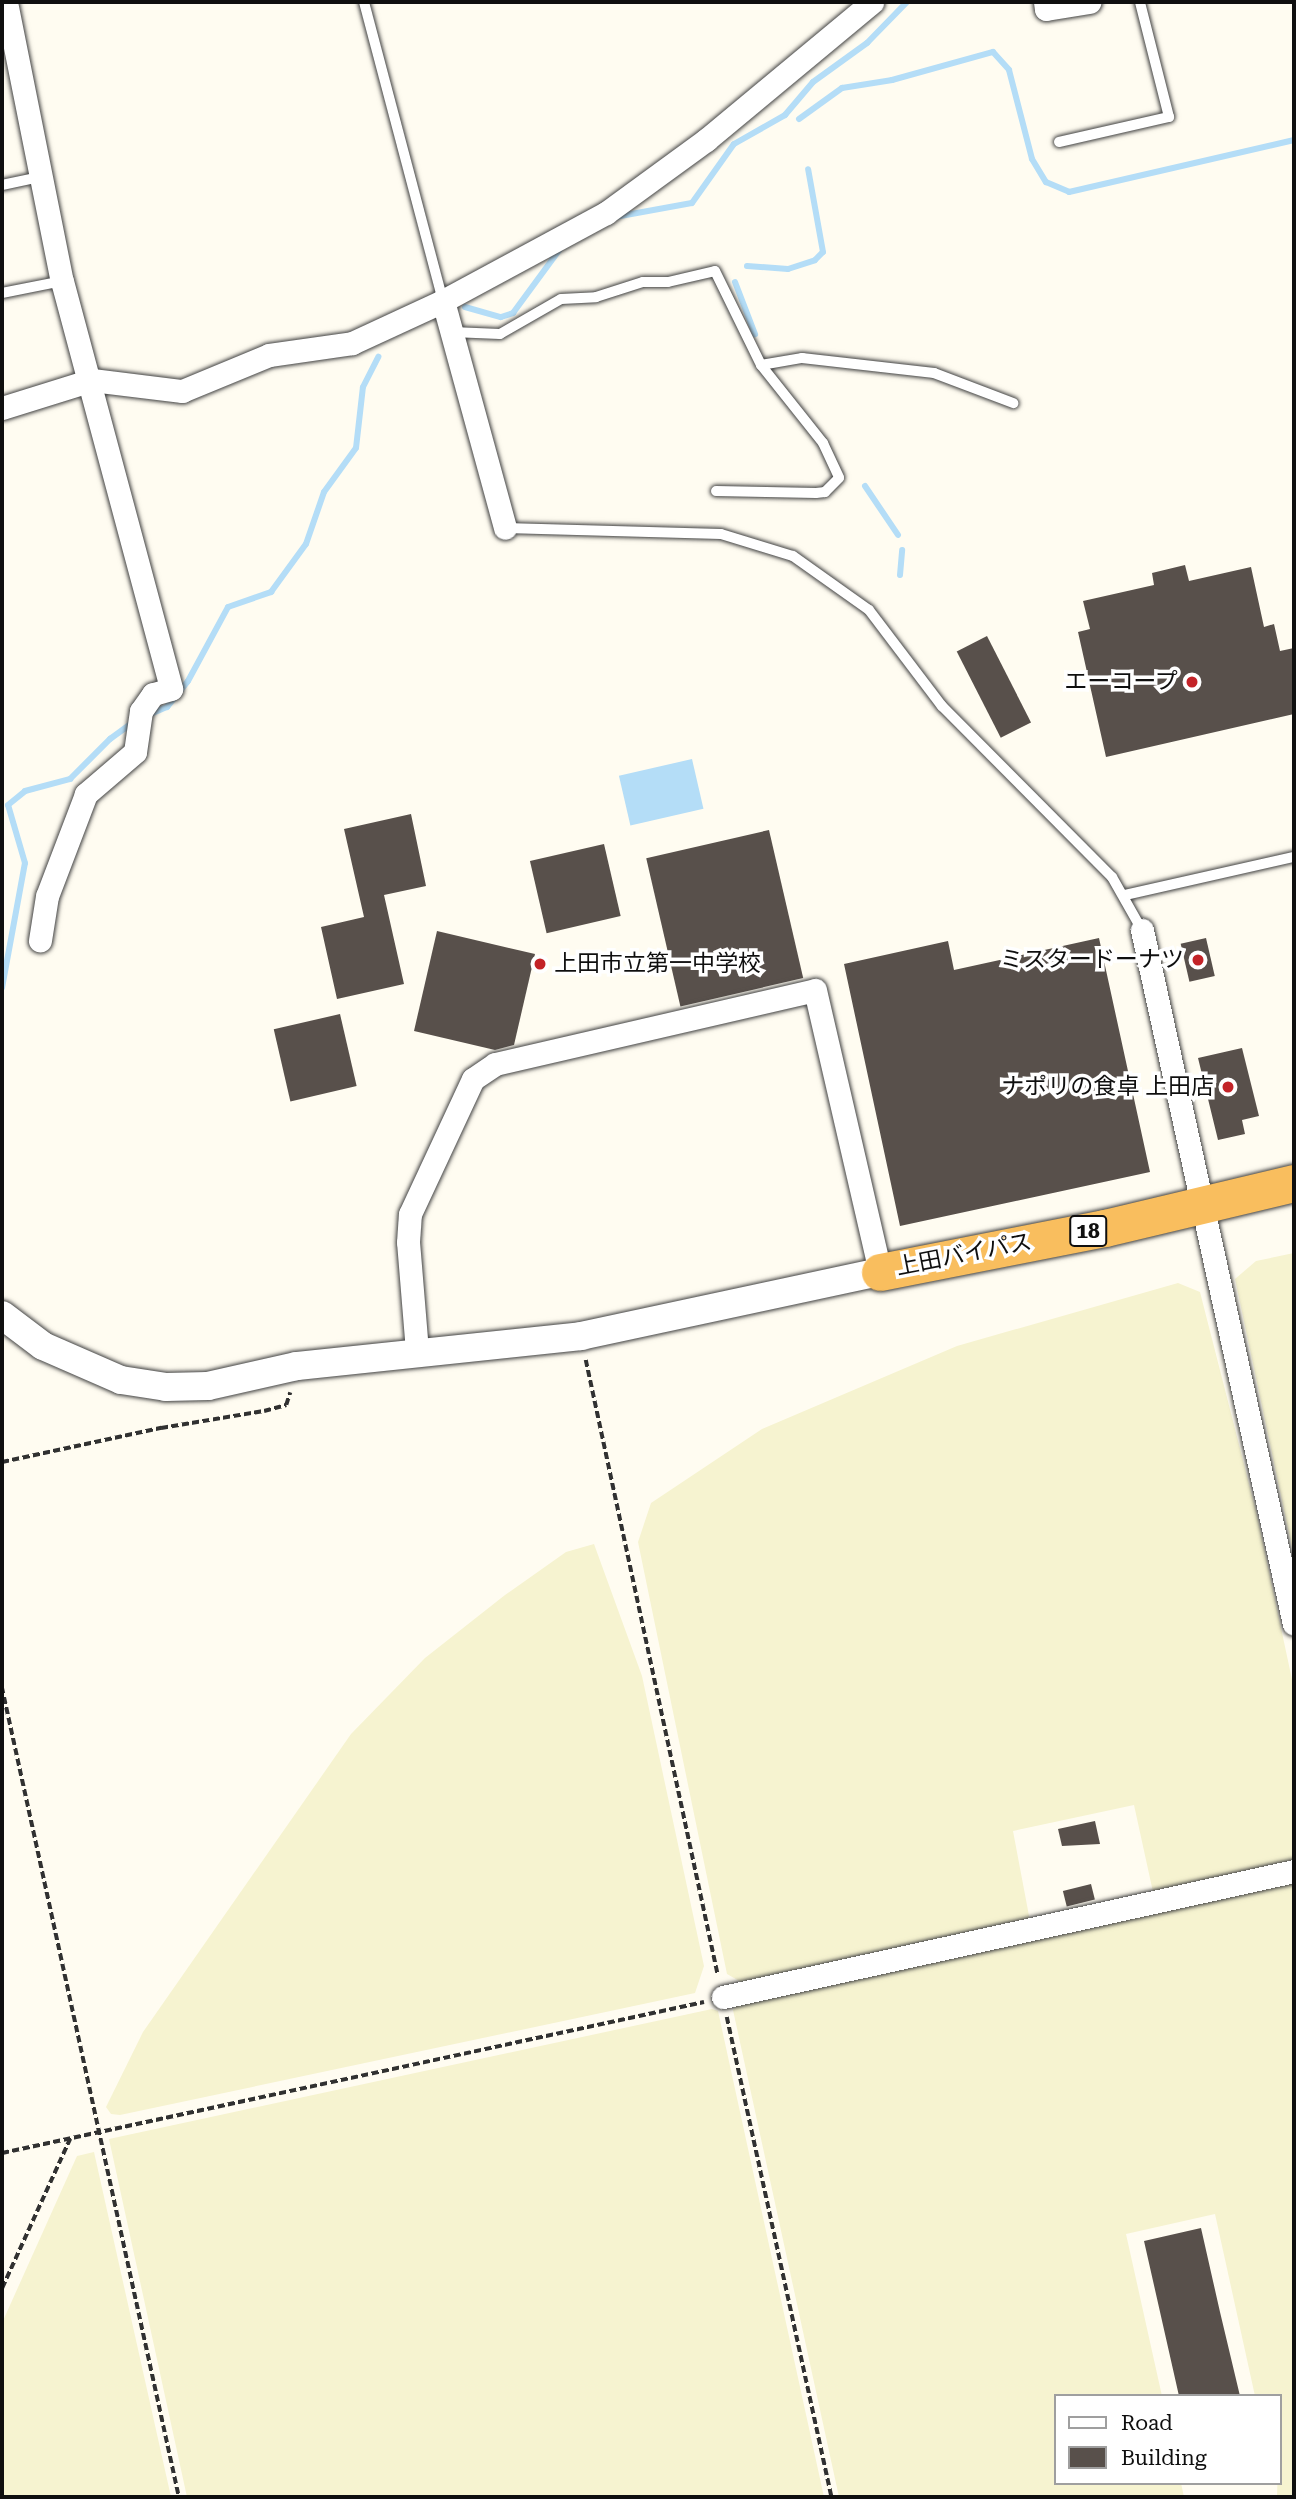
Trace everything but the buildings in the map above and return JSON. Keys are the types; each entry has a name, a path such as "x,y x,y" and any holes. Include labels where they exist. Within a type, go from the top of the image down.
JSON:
{"highway":[{"name":"上田バイパス","path":"1204,1211 1294,1183"},
{"name":"上田バイパス","path":"880,1272 1204,1211 1294,1200"}],"street":[{"path":"5,2 62,281 92,380 171,689 153,694 141,711 135,752 86,794 78,825 61,852 47,896 40,940"},
{"path":"2,408 92,380 182,391 270,355 352,342 443,301 606,213 706,140 872,2"},
{"path":"1045,2 1046,9 1088,2"},
{"path":"443,301 505,528"},
{"path":"1142,930 1294,1624"},
{"path":"2,1315 43,1346 121,1380 166,1387 208,1386 297,1366 417,1351 581,1336 880,1272 816,990 495,1064 472,1079 410,1214 408,1242 417,1351"},
{"path":"723,1997 1294,1871"}],"lane":[{"path":"364,2 443,301"},
{"path":"1059,142 1168,117 1140,2"},
{"path":"2,185 39,177"},
{"path":"452,332 500,334 561,299 596,297 643,282 673,281 712,270 718,274 761,365 824,443 838,481 816,493 716,491"},
{"path":"2,293 62,281"},
{"path":"761,365 802,358 934,373 1013,403"},
{"path":"505,528 721,534 793,556 869,610 942,706 1125,895 1142,930"},
{"path":"1125,895 1294,857"}],"path":[{"path":"581,1336 832,2497"},
{"path":"2,1462 277,1408 286,1405 297,1366"},
{"path":"2,1687 179,2497"},
{"path":"2,2153 723,1997"},
{"path":"2,2288 70,2139"}],"shaded area":[{"path":"1294,1253 1294,1557 1235,1279 1256,1261"},
{"path":"1178,1283 1200,1292 1257,1515 1294,1689 1294,1861 1153,1892 1134,1805 1013,1831 1030,1921 741,1982 727,1974 638,1542 651,1503 762,1429 957,1346"},
{"path":"594,1544 642,1676 704,1966 695,1993 120,2115 111,2114 106,2107 143,2032 351,1734 425,1658 505,1595 566,1552"},
{"path":"1294,1881 1294,2497 1277,2497 1277,2485 1282,2485 1282,2394 1255,2394 1215,2214 1126,2234 1162,2394 1054,2394 1054,2485 1181,2485 1184,2497 839,2497 733,2010 740,2002"},
{"path":"712,2009 718,2011 824,2497 187,2497 109,2139"},
{"path":"94,2152 171,2497 2,2497 2,2323 77,2156"}],"water":[{"path":"692,759 703,809 630,826 619,776"}],"waterway":[{"path":"615,217 692,203 734,144 785,115 813,82 867,43 907,2"},
{"path":"799,119 842,88 892,80 993,52 1009,70 1032,159 1046,182 1069,192 1294,140"},
{"path":"747,266 788,269 815,260 823,252 808,169"},
{"path":"465,307 501,317 513,313 560,249"},
{"path":"735,282 755,334"},
{"path":"148,715 167,707 188,681 228,607 271,592 306,544 324,492 356,448 363,387 378,357"},
{"path":"865,486 898,535"},
{"path":"900,575 902,550"},
{"path":"2,988 25,863 8,805 25,791 70,779 110,739 135,721"}],"place":[{"name":"エーコープ","path":"1192,682"},
{"name":"ミスタードーナツ","path":"1198,960"},
{"name":"上田市立第一中学校","path":"540,964"},
{"name":"ナポリの食卓 上田店","path":"1228,1087"}]}
